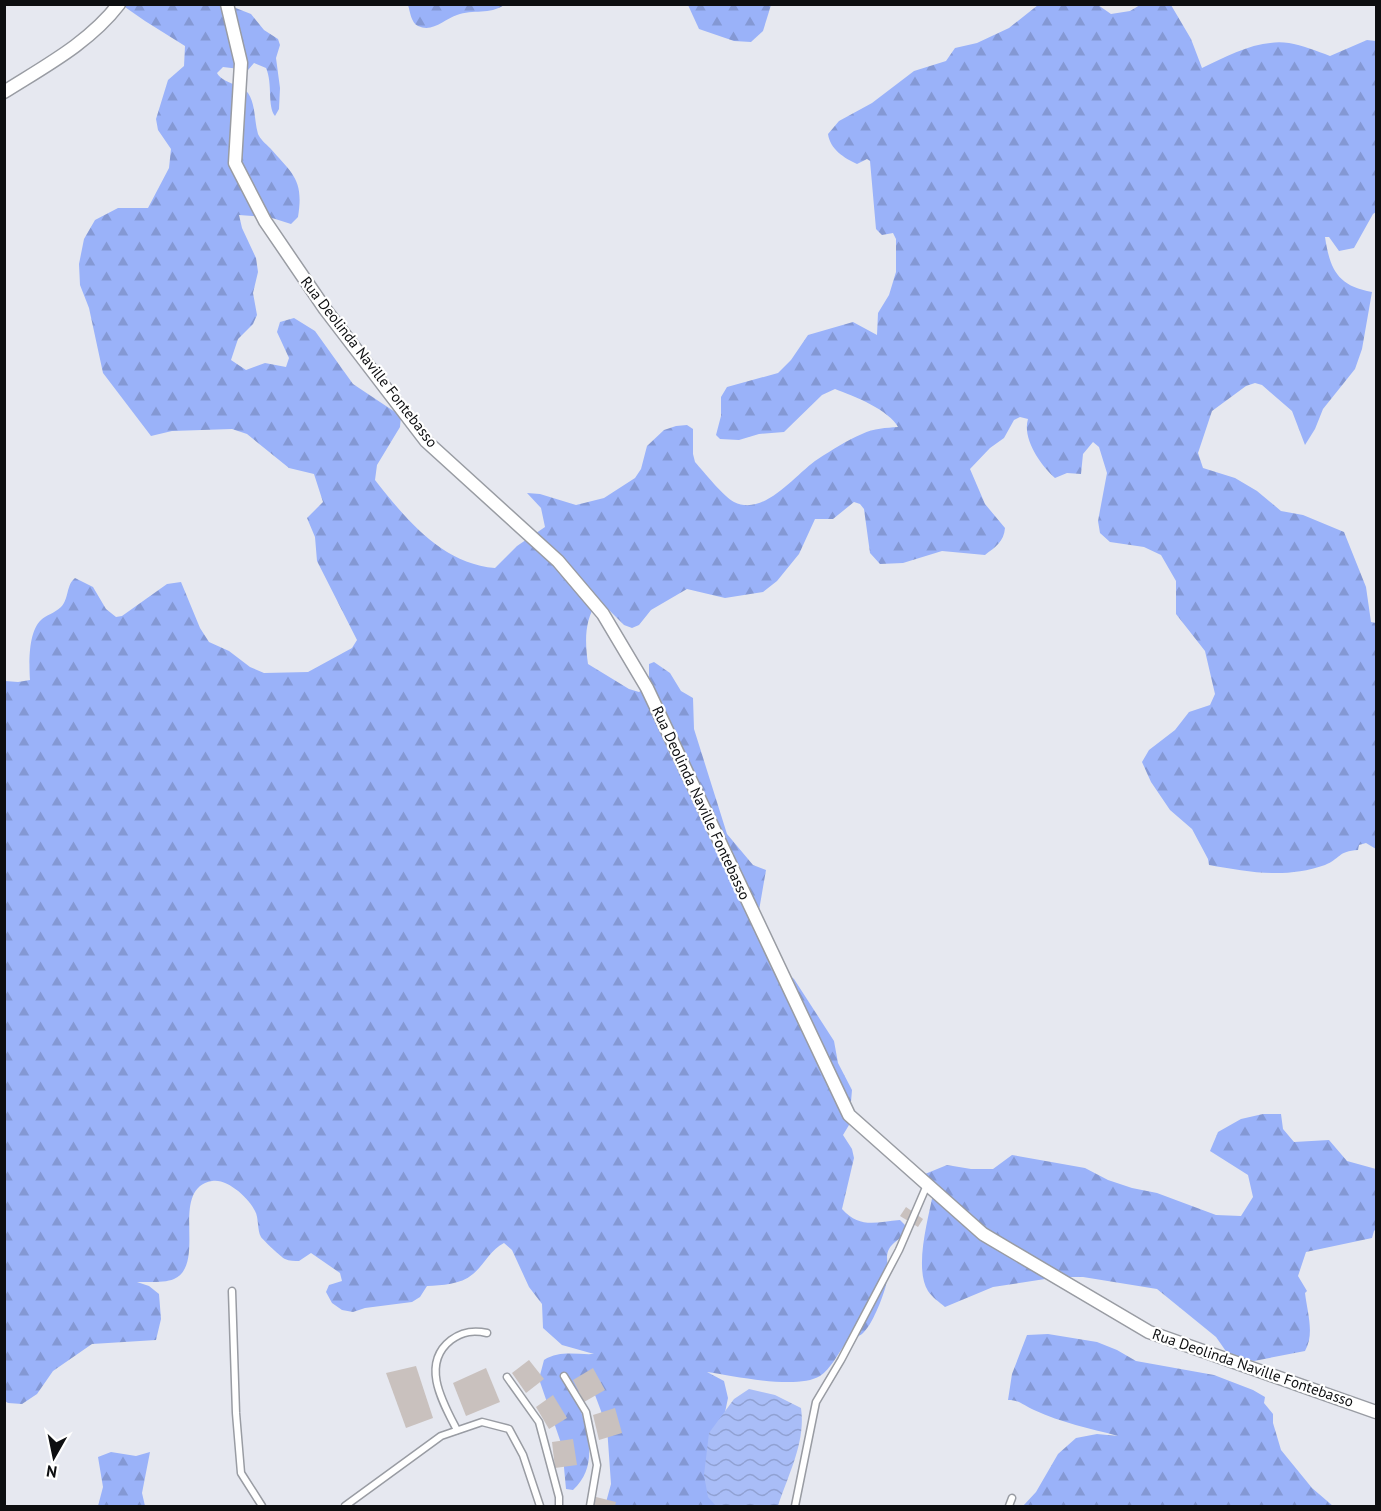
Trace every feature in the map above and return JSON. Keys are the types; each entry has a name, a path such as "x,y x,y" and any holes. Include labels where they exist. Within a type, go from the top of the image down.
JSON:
{"street":[{"path":"4,92 70,51 103,24 118,4"},
{"name":"Rua Deolinda Naville Fontebasso","path":"227,4 241,63 235,163 265,221 326,309 426,441 558,561 603,614 646,688 849,1115 983,1234 1149,1332 1377,1412"}],"lane":[{"path":"795,1506 816,1402 841,1360 899,1250 927,1184"},
{"path":"232,1291 236,1413 241,1473 262,1506"},
{"path":"457,1430 439,1395 435,1367 441,1347 457,1336 474,1330 487,1333"},
{"path":"564,1376 586,1412 597,1465 590,1506"},
{"path":"507,1377 539,1422 559,1497 559,1506"},
{"path":"345,1506 441,1436 482,1422 509,1429 523,1455 540,1506"},
{"path":"1009,1506 1012,1498"}],"green space":[{"path":"408,4 504,5 493,10 457,15 438,25 423,28 412,20"},
{"path":"688,4 771,5 763,31 751,42 734,41 699,29"},
{"path":"122,5 228,5 251,14 264,30 278,39 280,45 276,58 280,88 279,109 275,116 271,107 266,68 254,63 248,70 223,67 217,73 248,93 259,136 291,172 299,194 298,217 291,224 269,217 239,215 242,228 256,258 258,272 253,293 257,315 253,324 238,339 231,360 246,370 265,363 286,367 289,358 277,332 280,322 294,318 315,331 353,384 401,416 400,427 377,465 375,480 426,537 458,558 476,565 495,568 517,546 545,527 541,508 527,493 540,494 576,505 604,498 635,478 641,469 647,446 664,430 687,425 693,429 695,462 730,499 746,505 757,504 768,499 818,459 851,439 871,431 898,427 879,409 835,389 822,395 784,432 759,434 739,440 720,439 716,435 721,416 721,397 727,387 778,373 791,360 808,335 853,322 877,335 878,313 889,295 896,272 896,239 893,233 882,235 876,229 870,161 867,159 857,164 847,159 835,149 828,134 839,121 872,103 914,71 946,61 955,48 977,43 1009,28 1038,5 1098,5 1111,14 1130,11 1140,5 1171,5 1191,39 1202,68 1244,49 1266,43 1294,44 1330,56 1367,40 1376,41 1376,212 1354,248 1339,251 1329,237 1325,237 1330,259 1338,275 1351,286 1372,292 1362,349 1355,369 1323,409 1305,445 1292,411 1262,385 1255,383 1246,386 1212,411 1198,453 1203,468 1235,478 1257,491 1281,511 1303,515 1344,532 1366,587 1371,622 1376,623 1376,849 1366,843 1359,845 1358,850 1343,854 1325,865 1296,872 1253,872 1209,865 1192,829 1170,810 1151,782 1142,762 1149,750 1175,730 1189,712 1210,705 1215,694 1205,651 1176,614 1176,581 1161,555 1144,547 1110,542 1100,533 1098,521 1107,473 1099,447 1093,442 1083,454 1081,474 1067,473 1055,478 1044,466 1030,443 1028,419 1020,417 1014,420 1004,438 990,448 970,469 985,504 1005,528 1001,541 985,555 942,551 903,563 880,564 870,553 864,509 860,504 854,502 833,519 815,519 799,554 777,581 763,592 725,598 687,589 651,610 639,625 632,628 624,625 601,602 597,602 593,609 586,632 588,664 629,689 639,692 649,685 649,664 654,662 670,673 681,691 693,698 694,729 727,834 753,865 766,870 757,922 775,963 794,979 834,1041 838,1063 852,1090 849,1125 843,1135 852,1149 854,1158 842,1209 862,1222 900,1220 905,1225 907,1234 897,1240 888,1251 886,1285 870,1325 862,1334 846,1343 831,1365 820,1376 810,1380 781,1382 707,1372 724,1381 728,1398 718,1446 726,1506 605,1506 611,1484 607,1427 595,1395 584,1388 578,1392 577,1398 587,1434 589,1458 582,1480 573,1490 566,1489 562,1446 539,1379 544,1360 550,1357 562,1354 594,1354 562,1345 543,1328 542,1304 529,1287 512,1250 504,1243 495,1249 468,1278 451,1284 427,1286 420,1297 412,1302 365,1308 353,1312 342,1310 332,1303 326,1292 329,1285 342,1281 340,1273 311,1253 299,1261 283,1258 261,1237 256,1214 248,1200 231,1186 218,1181 212,1181 199,1187 192,1198 188,1258 184,1271 170,1280 137,1282 149,1286 159,1294 161,1319 156,1340 92,1344 53,1371 37,1394 22,1404 5,1401 5,681 30,680 30,648 37,625 64,604 70,584 75,578 93,587 106,609 116,617 122,616 167,584 181,582 200,628 209,642 229,651 250,667 264,673 308,672 352,648 357,640 317,561 315,537 307,518 323,502 314,474 289,468 247,434 232,429 172,431 151,436 103,373 89,308 80,285 79,264 84,239 95,220 118,208 148,208 169,168 171,149 158,130 156,119 168,80 184,66 185,46"},
{"path":"1263,1114 1281,1114 1283,1129 1294,1142 1329,1140 1347,1161 1376,1169 1376,1229 1372,1238 1306,1252 1298,1276 1307,1291 1305,1293 1310,1337 1305,1351 1254,1361 1230,1357 1216,1337 1157,1289 1083,1277 1058,1277 993,1287 945,1307 928,1291 922,1270 922,1257 933,1194 918,1173 925,1174 947,1165 971,1169 993,1169 1012,1155 1085,1168 1108,1180 1157,1193 1216,1215 1241,1216 1253,1197 1248,1175 1210,1151 1218,1132 1241,1119"},
{"path":"1048,1334 1097,1342 1136,1361 1214,1375 1265,1397 1264,1403 1273,1414 1273,1423 1281,1450 1312,1488 1333,1506 1023,1506 1036,1492 1058,1454 1076,1438 1097,1434 1118,1436 1065,1422 1044,1415 1019,1402 1008,1400 1012,1374 1027,1335"},
{"path":"111,1452 136,1456 150,1452 142,1493 145,1506 98,1506 103,1487 98,1457"}],"water":[{"path":"749,1389 775,1395 801,1408 799,1446 778,1506 716,1506 708,1497 704,1475 709,1433 734,1399"}],"building":[{"path":"906,1207 923,1219 918,1227 900,1216"},
{"path":"529,1360 544,1379 526,1393 512,1373"},
{"path":"416,1366 433,1418 406,1428 386,1373"},
{"path":"486,1368 500,1402 466,1416 453,1383"},
{"path":"593,1368 605,1390 584,1402 573,1380"},
{"path":"553,1395 567,1418 549,1429 536,1407"},
{"path":"615,1408 622,1433 599,1440 593,1415"},
{"path":"573,1439 577,1465 555,1468 552,1442"},
{"path":"596,1497 616,1502 615,1506 594,1506"}]}
